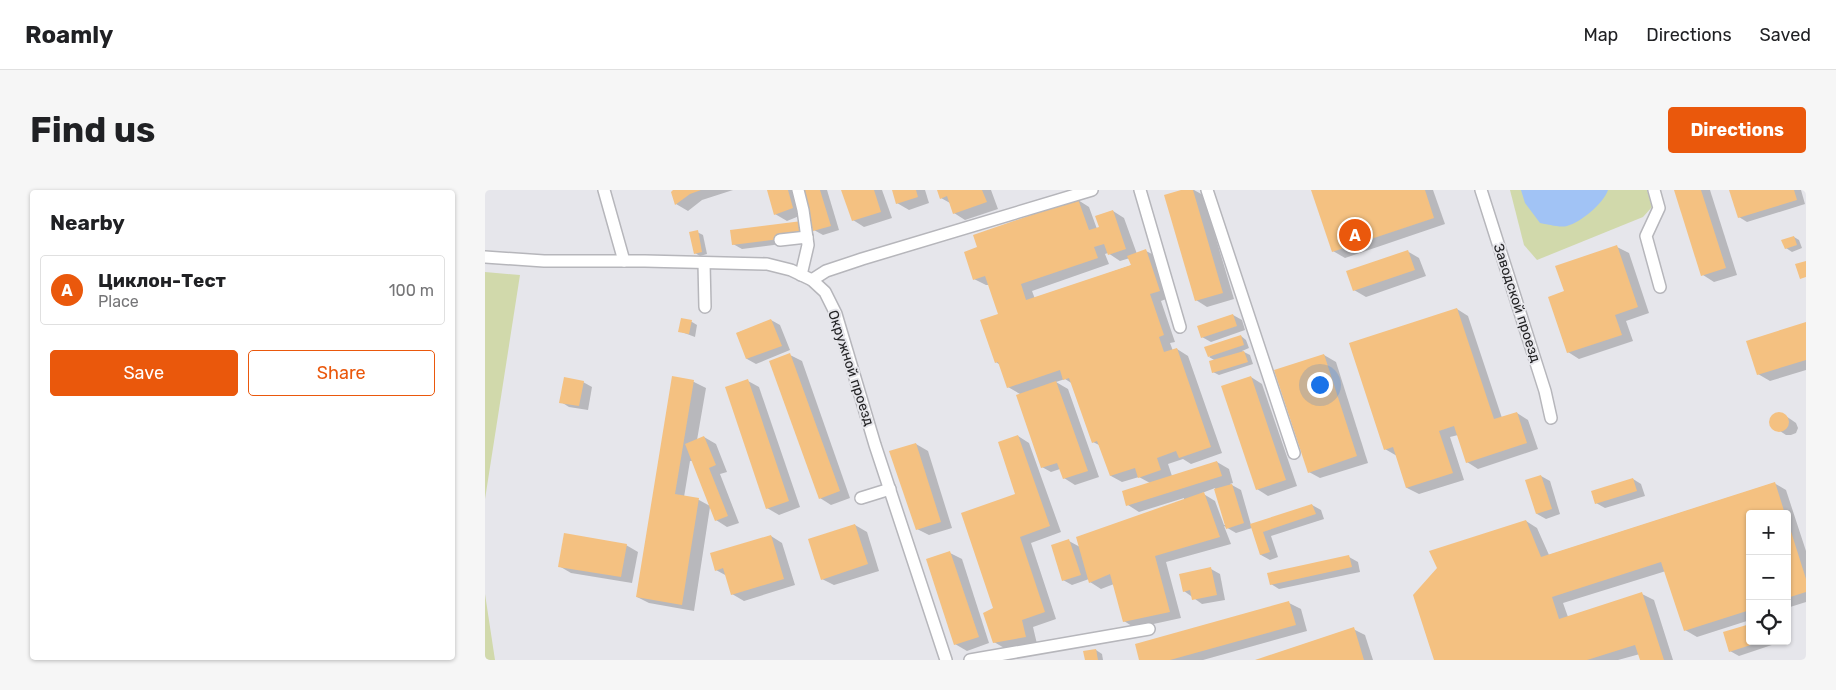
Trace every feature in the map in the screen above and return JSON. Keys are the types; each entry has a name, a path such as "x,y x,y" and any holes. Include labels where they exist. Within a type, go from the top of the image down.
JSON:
{"street":[{"path":"603,190 624,261"},
{"path":"798,190 807,237 807,250 801,275"},
{"path":"812,280 826,271 862,259 1092,190"},
{"path":"1140,190 1180,326"},
{"path":"1207,190 1293,453"},
{"name":"Заводской проезд","path":"1481,190 1545,390 1551,418"},
{"path":"1654,190 1659,208 1645,236 1660,287"},
{"path":"780,240 807,237"},
{"name":"Окружной проезд","path":"485,257 544,262 624,261 767,264 791,270 812,280 825,292 836,314 890,489 946,660"},
{"path":"704,262 705,308"},
{"path":"861,498 890,489"},
{"path":"970,660 1149,630"}],"green space":[{"path":"1510,190 1647,190 1652,207 1643,217 1537,260 1524,245"},
{"path":"485,272 520,275 485,499"},
{"path":"485,594 495,660 485,660"}],"water":[{"path":"1521,190 1608,190 1597,206 1585,217 1573,224 1561,227 1540,223 1525,203"}],"building":[{"path":"673,190 701,190 690,194 675,205 671,192"},
{"path":"767,190 788,190 793,208 774,215"},
{"path":"801,190 820,190 831,226 813,231"},
{"path":"841,190 874,190 881,212 852,221"},
{"path":"892,190 916,190 918,197 896,204"},
{"path":"937,190 982,190 987,202 953,214 947,196 940,199"},
{"path":"1181,190 1193,190 1223,293 1195,301 1164,195"},
{"path":"1311,190 1425,190 1434,218 1332,252"},
{"path":"1674,190 1701,190 1726,268 1701,276"},
{"path":"1729,190 1794,190 1797,200 1738,218"},
{"path":"1078,199 1089,230 1099,227 1095,216 1113,210 1126,249 1108,255 1104,244 1094,247 1098,258 1021,284 1026,300 1131,265 1127,256 1146,249 1160,291 1150,294 1164,335 1159,337 1164,352 1177,348 1211,447 1179,458 1176,451 1157,458 1161,470 1138,478 1135,468 1110,476 1097,441 1092,443 1069,378 1063,380 1060,370 1007,388 998,362 995,363 980,320 998,314 985,276 973,280 964,252 977,247 973,235"},
{"path":"802,221 803,236 732,245 730,230"},
{"path":"698,230 702,252 694,254 689,232"},
{"path":"1794,236 1797,245 1785,249 1781,240"},
{"path":"1617,245 1638,307 1615,315 1622,335 1567,353 1548,297 1564,291 1555,266"},
{"path":"1408,250 1415,270 1353,291 1346,271"},
{"path":"1806,261 1806,277 1800,279 1795,264"},
{"path":"1457,308 1494,419 1517,412 1527,443 1466,463 1454,426 1439,431 1453,473 1406,488 1393,447 1384,450 1349,343"},
{"path":"1233,314 1237,326 1201,338 1197,326"},
{"path":"681,318 692,320 689,334 678,332"},
{"path":"771,319 782,346 746,359 736,333"},
{"path":"1806,322 1806,360 1757,375 1746,341"},
{"path":"1241,335 1244,345 1208,357 1204,347"},
{"path":"1244,351 1248,362 1212,373 1209,361"},
{"path":"790,353 840,491 819,499 769,361"},
{"path":"1324,354 1357,456 1308,473 1274,370"},
{"path":"672,376 694,380 675,494 699,498 682,605 636,597"},
{"path":"1251,376 1286,480 1256,490 1221,386"},
{"path":"564,377 584,381 579,406 559,403"},
{"path":"748,379 789,501 766,509 725,387"},
{"path":"1056,381 1088,471 1063,479 1057,463 1041,468 1016,395"},
{"path":"1779,412 1786,415 1789,422 1786,429 1779,432 1772,429 1769,422 1772,415"},
{"path":"1018,435 1050,526 1020,537 1045,612 1022,620 1026,637 993,643 983,613 993,608 961,513 1015,494 998,442"},
{"path":"704,436 716,465 709,468 728,516 715,521 685,444"},
{"path":"916,443 941,522 916,530 889,451"},
{"path":"1217,461 1222,476 1126,506 1122,491"},
{"path":"1541,475 1552,509 1536,514 1525,480"},
{"path":"1633,478 1637,491 1595,504 1591,491"},
{"path":"1775,482 1784,510 1746,510 1746,611 1684,631 1661,562 1552,597 1559,619 1642,592 1664,660 1640,660 1635,645 1587,660 1434,660 1413,595 1437,568 1429,551 1526,520 1541,557"},
{"path":"1232,484 1244,523 1226,529 1214,489"},
{"path":"1204,492 1220,537 1155,556 1170,612 1123,622 1110,574 1089,583 1076,537"},
{"path":"1312,504 1316,514 1263,532 1270,552 1260,555 1250,524"},
{"path":"855,524 868,564 821,580 808,539"},
{"path":"1791,532 1806,579 1806,592 1791,597"},
{"path":"564,533 627,544 621,577 558,567"},
{"path":"771,535 784,579 731,595 723,568 715,571 710,553"},
{"path":"1069,539 1081,575 1062,581 1051,545"},
{"path":"950,551 979,637 954,645 926,559"},
{"path":"1349,555 1352,567 1270,585 1267,573"},
{"path":"1211,567 1217,595 1192,600 1190,590 1183,592 1179,574"},
{"path":"1289,601 1296,625 1170,660 1139,660 1135,644"},
{"path":"1746,625 1746,645 1751,645 1729,652 1723,632"},
{"path":"1354,627 1364,660 1255,660"},
{"path":"1096,649 1098,660 1085,660 1083,651"}],"place":[{"name":"Циклон-Тест","path":"1355,235"}]}
